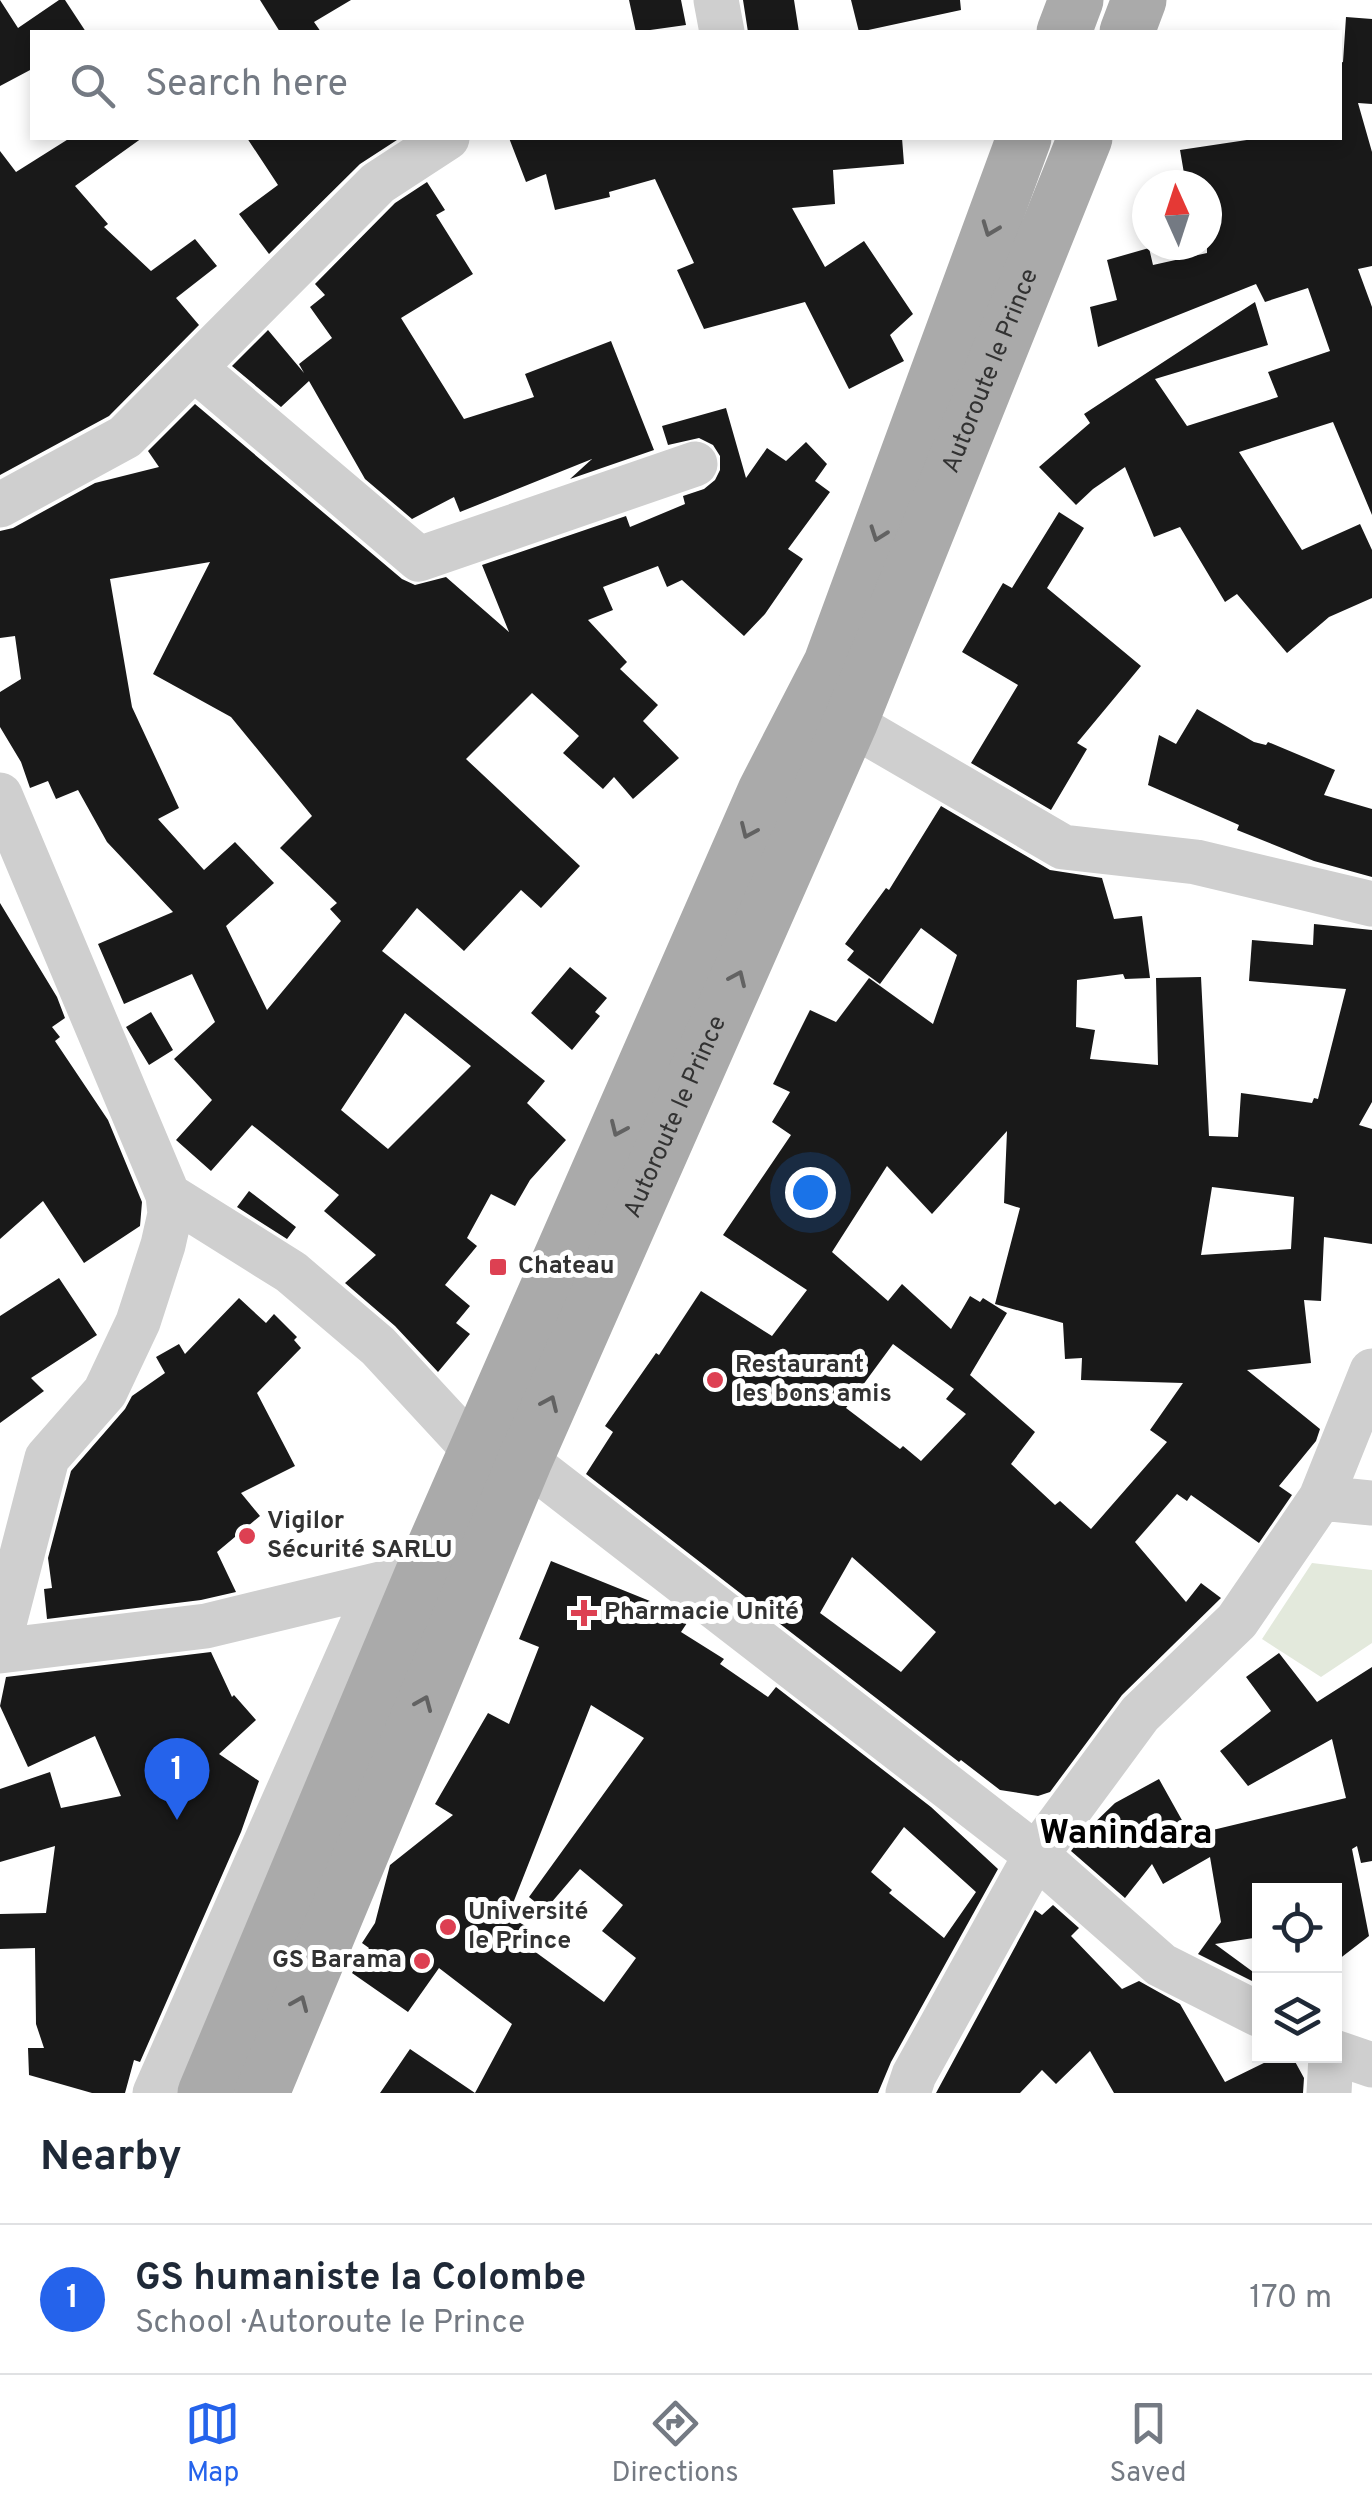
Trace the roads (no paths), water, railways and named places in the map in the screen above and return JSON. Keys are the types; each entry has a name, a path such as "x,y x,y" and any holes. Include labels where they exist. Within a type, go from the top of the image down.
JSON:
{"main road":[{"path":"1065,30 1076,0"},
{"path":"1128,30 1139,0"},
{"name":"Autoroute le Prince","path":"262,2093 501,1456 758,808 831,663 1023,140"},
{"name":"Autoroute le Prince","path":"206,2093 401,1579 501,1456 850,723 1084,140"}],"street":[{"path":"716,0 722,30"},
{"path":"0,505 125,437 378,183 444,140"},
{"path":"194,368 419,560 696,464"},
{"path":"850,723 1063,846 1196,862 1372,904"},
{"path":"0,795 168,1195 170,1214 164,1245 138,1322 105,1392 48,1458 0,1638"},
{"path":"168,1195 291,1272 501,1456 1036,1855 1161,1966 1252,2011"},
{"path":"908,2093 914,2075 1036,1855 1140,1714 1237,1620 1321,1498 1372,1371"},
{"path":"1321,1498 1372,1503"},
{"path":"0,1651 206,1626 401,1579"},
{"path":"155,2093 236,1902 401,1579"},
{"path":"1342,2057 1372,2065"},
{"path":"1329,2093 1332,2063"}],"place":[{"name":"Chateau","path":"498,1267"},
{"name":"Restaurant les bons amis","path":"715,1380"},
{"name":"Vigilor Sécurité SARLU","path":"247,1536"},
{"name":"Pharmacie Unité","path":"584,1613"},
{"name":"GS humaniste la Colombe","path":"177,1820"},
{"name":"Université le Prince","path":"448,1927"},
{"name":"GS Barama","path":"422,1961"}],"district":[{"name":"Wanindara","path":"1126,1834"}]}
